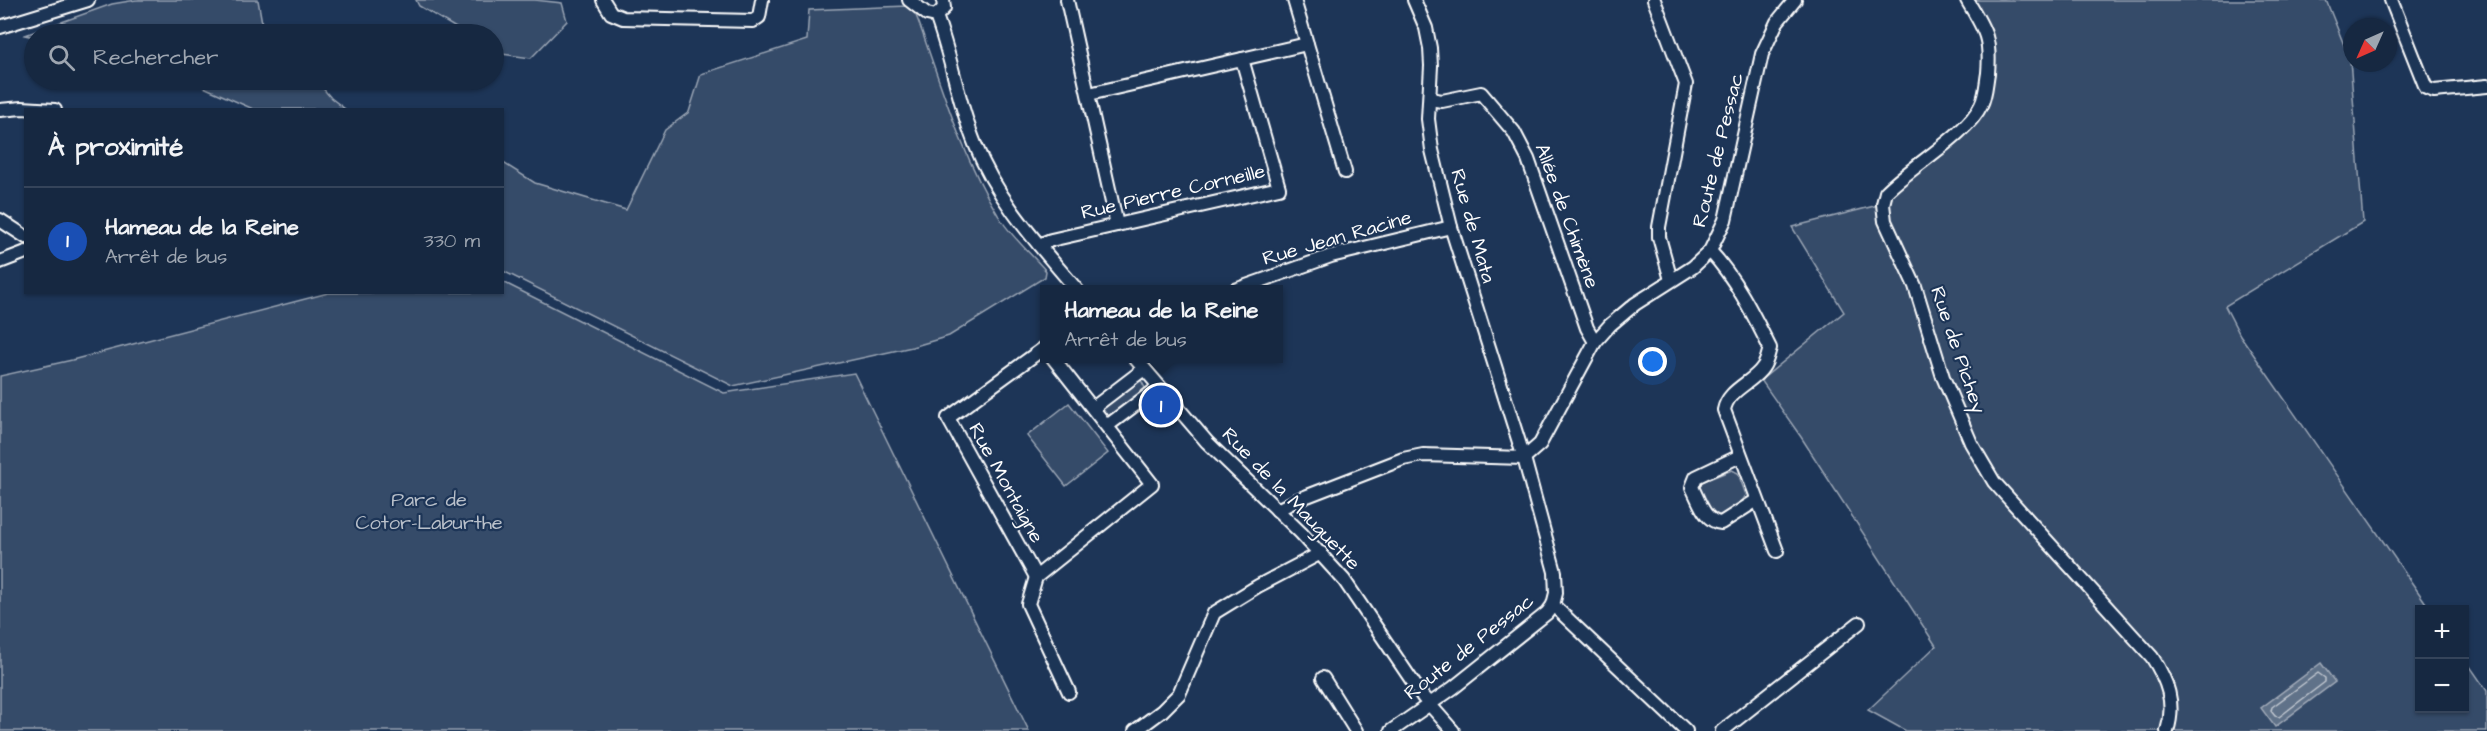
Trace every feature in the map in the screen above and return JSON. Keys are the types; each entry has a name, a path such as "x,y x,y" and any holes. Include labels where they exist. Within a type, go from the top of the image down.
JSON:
{"street":[{"path":"0,27 88,0"},
{"path":"603,0 611,13 623,18 753,21 759,17 762,0"},
{"path":"909,0 927,14 936,16 943,11 943,0"},
{"path":"1068,0 1117,225"},
{"path":"1294,0 1345,172"},
{"name":"Rue de Mata","path":"1414,0 1430,48 1428,119 1431,150 1451,227 1524,458"},
{"path":"1654,0 1686,84 1659,226 1659,237 1671,280"},
{"name":"Route de Pessac","path":"1391,731 1510,643 1553,606 1557,582 1524,458 1540,444 1595,342 1610,325 1635,304 1693,267 1710,251 1725,220 1762,54 1777,22 1795,0"},
{"name":"Rue de Pichey","path":"1967,0 1983,26 1990,44 1986,93 1975,116 1886,192 1882,204 1885,221 1915,286 1943,377 1971,443 1995,482 2152,657 2166,679 2171,699 2167,731"},
{"path":"2391,0 2427,88 2434,92 2487,86"},
{"path":"936,16 981,158 999,192 1073,285"},
{"path":"1089,94 1306,44"},
{"name":"Rue Pierre Corneille","path":"1039,245 1051,240 1279,188 1242,59"},
{"name":"Allée de Chimène","path":"1430,99 1442,101 1481,93 1514,132 1530,166 1587,328 1595,342"},
{"path":"0,110 24,108"},
{"path":"0,220 24,236"},
{"name":"Rue Jean Racine","path":"1248,285 1341,253 1451,227"},
{"path":"1710,251 1749,306 1770,348 1763,367 1725,402 1724,410 1776,551"},
{"path":"0,262 24,253"},
{"name":"Rue Montaigne","path":"1036,577 948,418 1040,351"},
{"path":"1057,363 1152,484 1036,577 1028,604 1069,692"},
{"name":"Rue de la Mauguette","path":"1139,363 1207,442 1321,553 1356,596 1429,705 1453,731"},
{"path":"1093,408 1144,369"},
{"path":"1107,426 1159,387"},
{"path":"1277,510 1402,459 1423,455 1524,458"},
{"path":"1740,456 1696,477 1692,487 1709,520 1716,523 1721,523 1757,500"},
{"path":"1135,731 1162,711 1179,694 1214,613 1258,586 1321,553"},
{"path":"1553,606 1686,731"},
{"path":"1722,731 1860,623"},
{"path":"1323,678 1356,731"}],"green space":[{"path":"136,0 258,0 262,24 56,24 112,4"},
{"path":"416,0 535,0 562,3 567,21 531,58 504,54 504,24 449,24 419,6"},
{"path":"1967,0 2326,0 2343,42 2343,72 2351,72 2363,222 2225,306 2240,335 2427,605 2415,605 2415,713 2469,713 2469,665 2487,691 2487,731 1906,731 1868,710 1936,646 1801,437 1761,380 1844,312 1792,227 1882,204 1886,192 1975,116 1989,59"},
{"path":"907,6 915,13 963,145 985,192 1008,230 1046,271 1045,277 949,336 912,347 733,386 504,272 504,163 535,183 626,210 665,130 689,112 701,74 807,40 809,10"},
{"path":"210,90 324,90 344,108 251,108"},
{"name":"Parc de Cotor-Laburthe","path":"504,283 724,393 854,373 1029,731 0,731 0,376 72,360 324,294 504,294"},
{"path":"1137,380 1141,380 1146,390 1108,419 1101,411 1102,408"},
{"path":"1069,403 1108,453 1066,486 1027,436"},
{"path":"1732,470 1738,473 1746,495 1734,509 1718,517 1712,513 1699,490 1701,482"}],"water":[{"path":"2321,663 2335,682 2275,727 2261,708"}],"place":[{"name":"Hameau de la Reine","path":"1161,405"}]}
